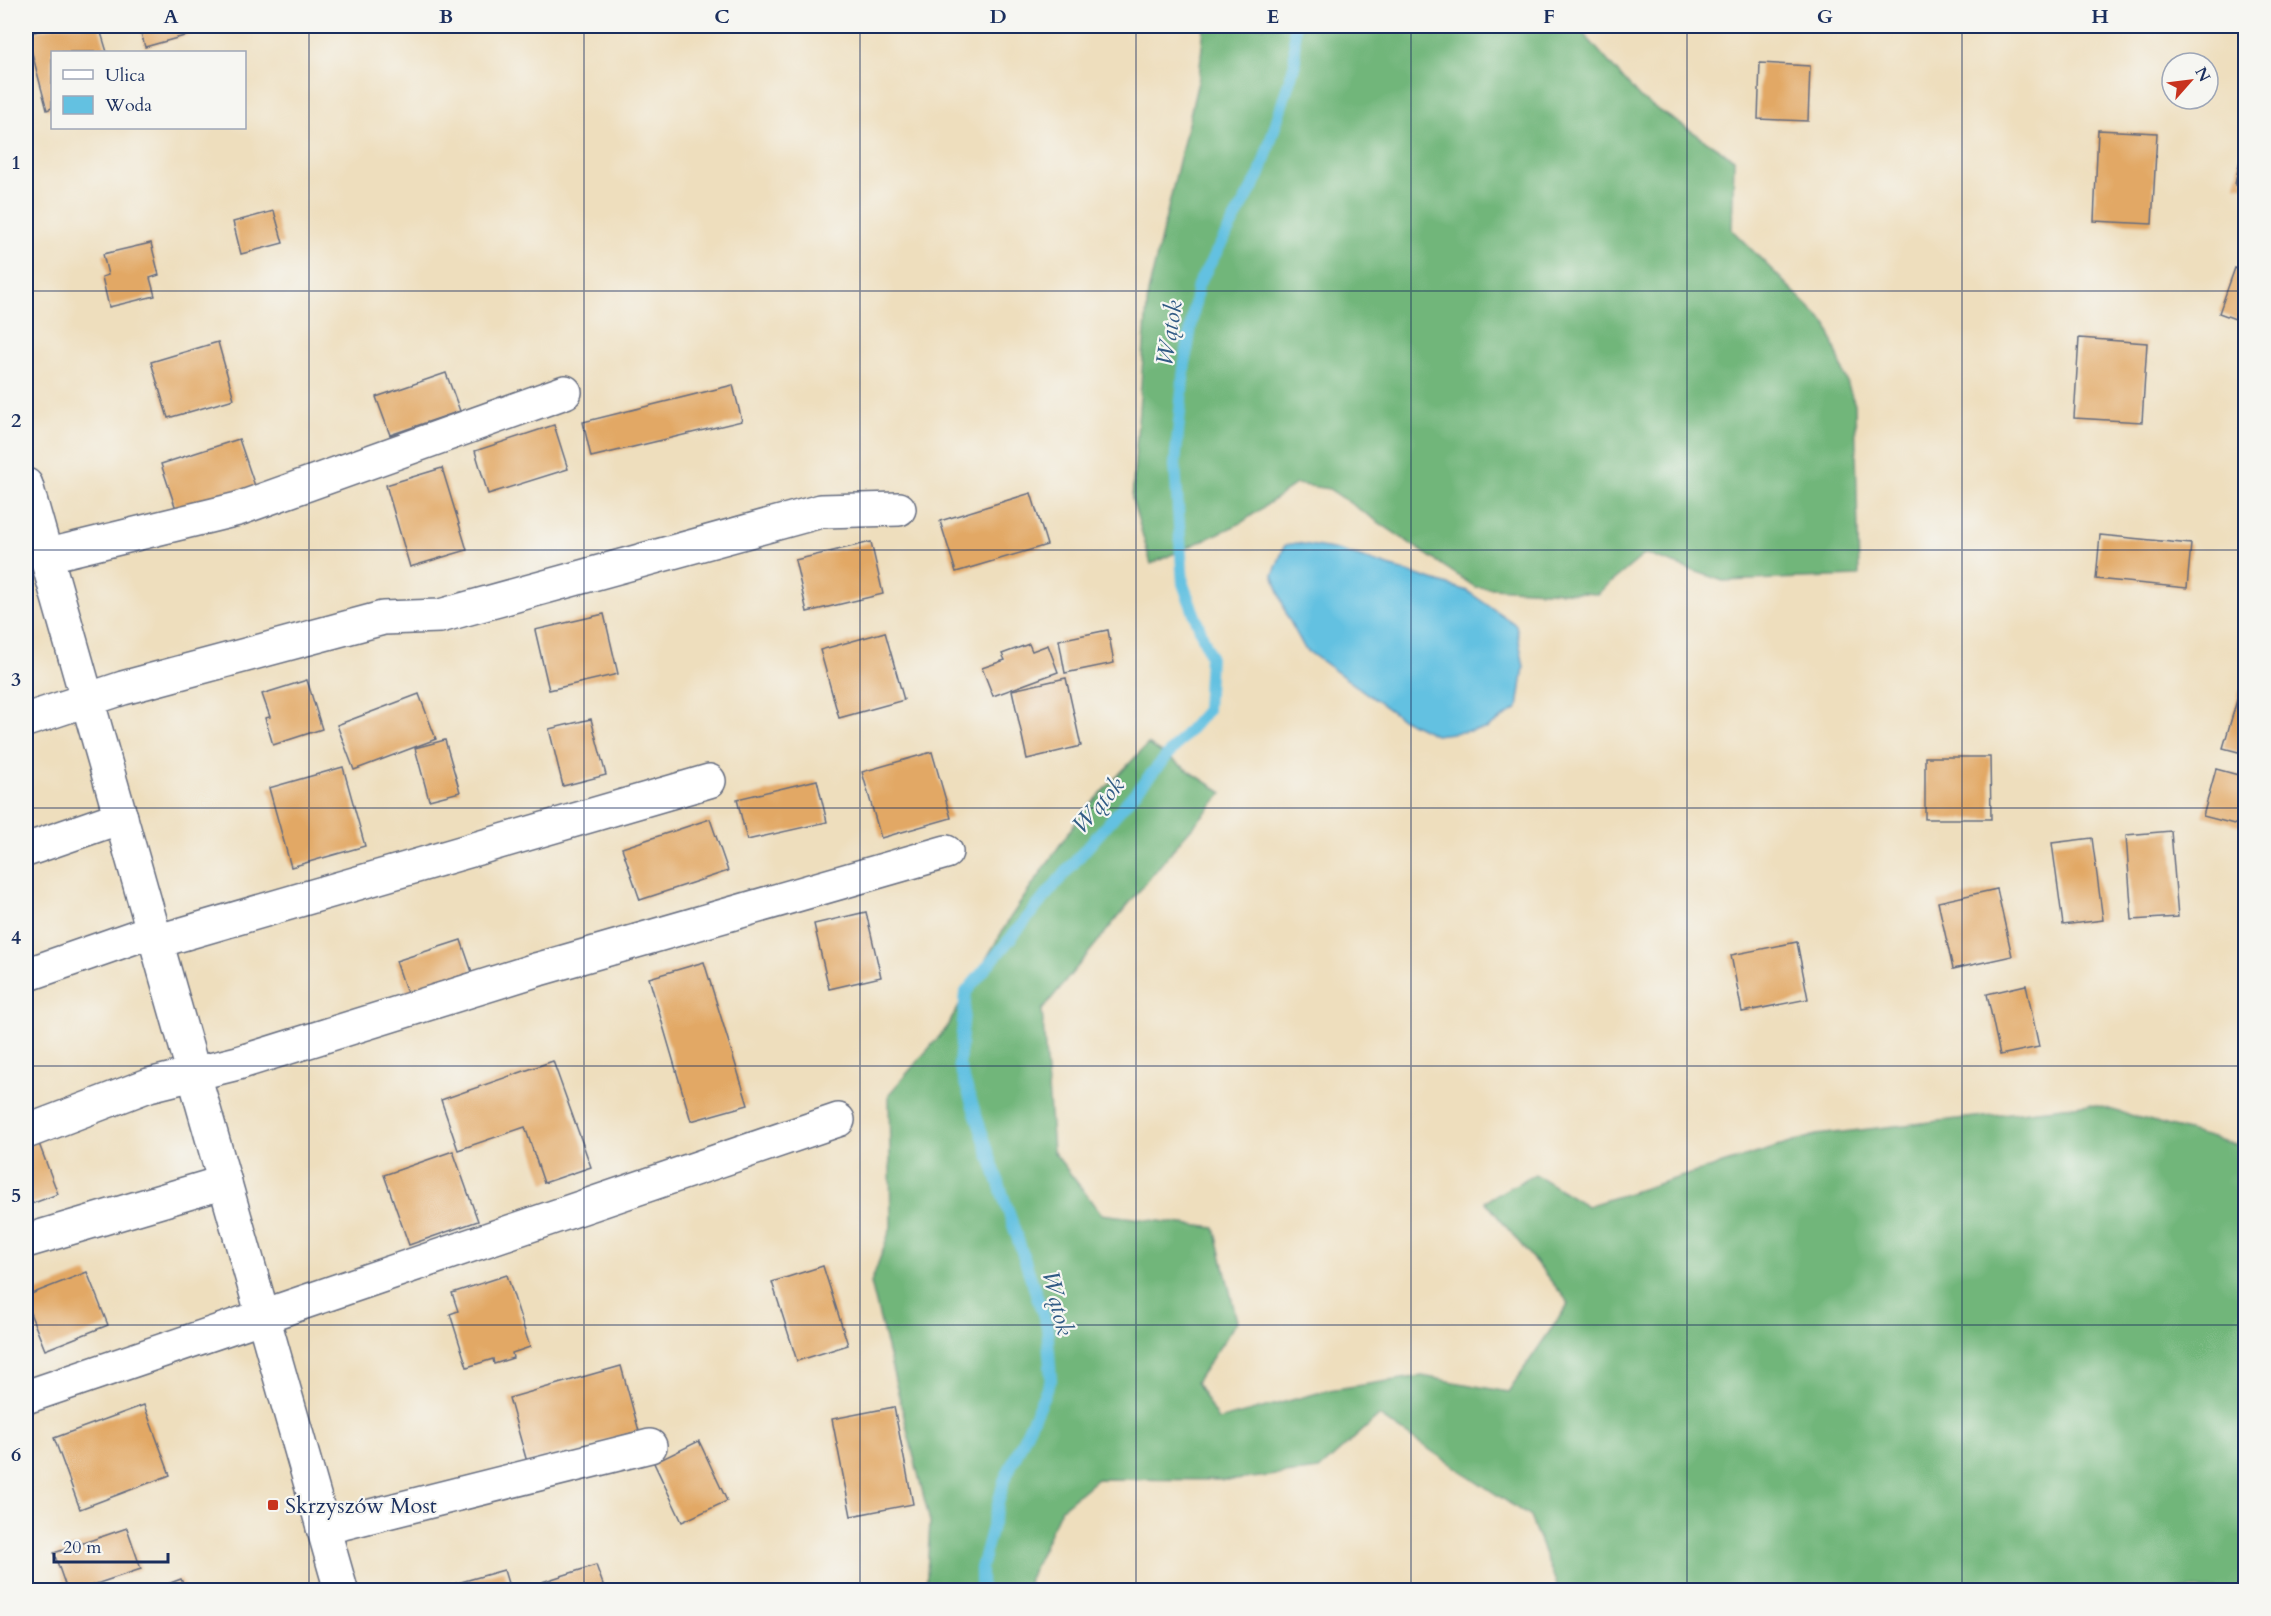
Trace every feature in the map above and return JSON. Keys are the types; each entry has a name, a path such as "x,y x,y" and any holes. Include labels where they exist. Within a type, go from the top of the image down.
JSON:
{"street":[{"path":"45,556 238,508 565,392"},
{"path":"26,485 341,1590"},
{"path":"26,720 87,698 383,618 441,616 821,511 899,509"},
{"path":"26,975 153,936 709,781"},
{"path":"26,850 121,817"},
{"path":"26,1131 149,1085 238,1063 539,969 946,852"},
{"path":"26,1397 838,1120"},
{"path":"26,1241 225,1182"},
{"path":"323,1528 650,1446"}],"green space":[{"path":"1204,26 1577,26 1640,98 1734,159 1732,230 1827,325 1855,405 1859,576 1723,581 1645,554 1597,594 1475,587 1329,489 1296,484 1241,523 1151,564 1132,499 1148,293 1199,77"},
{"path":"1148,744 1223,793 1180,841 1042,1010 1053,1151 1101,1214 1215,1228 1237,1321 1196,1382 1218,1420 1329,1390 1422,1376 1508,1392 1569,1303 1485,1201 1535,1174 1587,1206 1816,1135 2091,1104 2245,1147 2245,1590 1559,1590 1530,1517 1379,1416 1319,1470 1235,1480 1097,1479 1061,1509 1028,1581 1033,1590 926,1590 930,1522 871,1283 891,1227 889,1094 945,1030 1010,918 1081,814"}],"water":[{"path":"1297,543 1338,550 1467,591 1516,625 1524,667 1518,708 1486,729 1435,735 1401,718 1305,649 1287,616 1273,575 1285,545"}],"building":[{"path":"57,26 99,26 107,51 51,51 51,108 47,110 27,34"},
{"path":"139,26 220,26 145,47"},
{"path":"2120,26 2156,26 2155,31"},
{"path":"1760,63 1810,66 1808,121 1758,119"},
{"path":"2098,130 2157,133 2152,224 2094,221"},
{"path":"2243,145 2246,145 2246,187 2235,185"},
{"path":"274,211 283,243 241,254 233,222"},
{"path":"151,243 159,275 150,278 155,296 109,307 102,277 108,275 103,254"},
{"path":"2235,268 2246,272 2246,323 2219,313"},
{"path":"2079,338 2147,343 2142,422 2074,418"},
{"path":"218,342 234,399 168,418 151,362"},
{"path":"446,373 460,411 390,435 376,397"},
{"path":"733,385 742,421 591,457 583,422"},
{"path":"554,425 568,469 488,494 475,451"},
{"path":"239,439 256,489 178,515 161,464"},
{"path":"442,468 467,550 410,567 386,485"},
{"path":"1031,493 1047,545 956,572 940,521"},
{"path":"2100,535 2191,544 2187,588 2096,579"},
{"path":"871,542 883,594 807,612 795,560"},
{"path":"604,614 618,674 549,690 535,630"},
{"path":"1108,630 1114,663 1065,673 1059,640"},
{"path":"885,632 904,700 839,718 820,650"},
{"path":"1029,644 1032,651 1048,645 1058,672 993,696 982,668 1005,660 1002,654"},
{"path":"1066,678 1081,746 1027,759 1012,690"},
{"path":"307,680 322,729 273,745 265,718 270,717 262,694"},
{"path":"2240,690 2246,692 2246,754 2223,748"},
{"path":"419,694 436,739 354,770 337,725"},
{"path":"591,719 606,775 563,786 549,729"},
{"path":"445,740 460,792 429,800 415,748"},
{"path":"932,752 951,818 881,838 862,772"},
{"path":"1925,757 1990,757 1991,819 1925,819"},
{"path":"343,767 365,846 291,867 269,788"},
{"path":"2216,769 2246,777 2246,827 2203,816"},
{"path":"817,780 827,822 747,840 737,799"},
{"path":"710,819 728,871 640,900 622,848"},
{"path":"2171,831 2178,917 2132,920 2126,835"},
{"path":"2092,838 2103,920 2063,925 2052,843"},
{"path":"1997,889 2012,956 1953,969 1938,902"},
{"path":"866,912 881,977 829,989 814,924"},
{"path":"461,940 472,972 407,993 396,961"},
{"path":"1797,942 1808,999 1742,1012 1731,955"},
{"path":"704,962 748,1105 691,1121 649,978"},
{"path":"2026,985 2039,1047 2000,1055 1987,994"},
{"path":"553,1061 591,1167 544,1183 525,1127 458,1150 441,1100"},
{"path":"38,1141 58,1194 26,1206 26,1146"},
{"path":"453,1151 478,1221 409,1245 384,1175"},
{"path":"823,1266 848,1345 797,1361 772,1282"},
{"path":"87,1272 108,1325 45,1350 26,1303 26,1296"},
{"path":"507,1275 530,1347 512,1353 513,1358 494,1364 493,1359 467,1367 450,1314 458,1311 452,1293"},
{"path":"621,1366 639,1431 527,1462 509,1398"},
{"path":"144,1405 170,1475 80,1509 54,1438"},
{"path":"894,1407 913,1504 851,1516 832,1419"},
{"path":"699,1441 727,1501 682,1522 654,1463"},
{"path":"127,1528 141,1569 78,1590 67,1590 54,1553"},
{"path":"596,1565 605,1590 545,1590 542,1582"},
{"path":"504,1570 510,1590 444,1590 443,1587"},
{"path":"181,1579 186,1590 152,1590"}],"waterway":[{"name":"Wątok","path":"981,1590 981,1568 1004,1481 1051,1380 1047,1326 959,1065 966,992 1058,881 1207,710 1210,656 1183,584 1175,465 1184,369 1198,285 1260,174 1295,63 1294,26"}],"place":[{"name":"Skrzyszów Most","path":"273,1505"}]}
